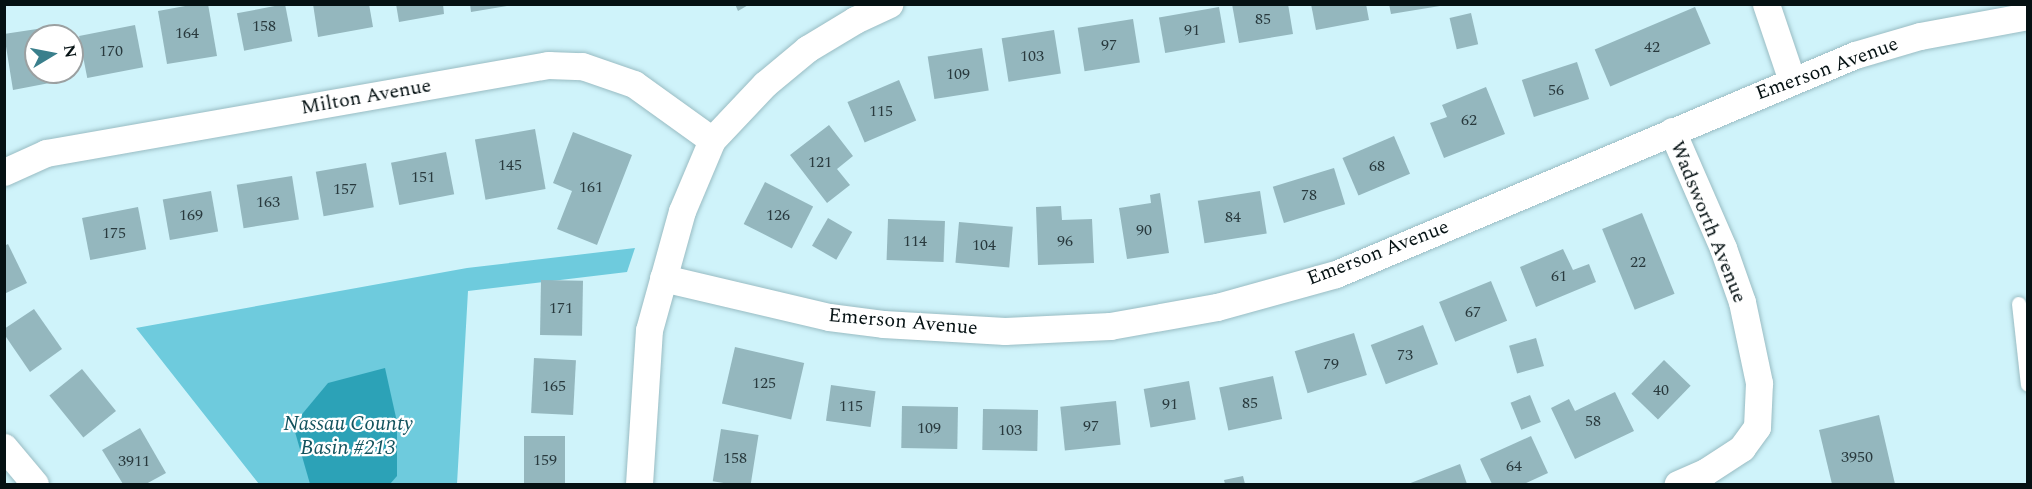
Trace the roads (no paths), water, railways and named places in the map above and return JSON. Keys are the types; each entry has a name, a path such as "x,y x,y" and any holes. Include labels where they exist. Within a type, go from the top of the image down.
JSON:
{"street":[{"path":"639,484 649,330 682,211 712,140 765,84 807,49 855,20 890,4"},
{"path":"1766,4 1792,81"},
{"name":"Emerson Avenue","path":"663,278 829,317 883,324 1005,331 1110,326 1217,307 1336,274 1855,55 1916,37 2028,16"},
{"name":"Milton Avenue","path":"4,172 46,153 549,65 582,66 634,84 712,140"},
{"name":"Wadsworth Avenue","path":"1672,131 1723,248 1742,302 1759,383 1757,427 1742,448 1705,472 1678,484"},
{"path":"4,447 35,484"}],"lane":[{"path":"2019,304 2028,385"}],"water":[{"name":"Nassau County Basin #213","path":"385,368 397,422 397,476 390,484 310,484 293,425 328,383"}]}
